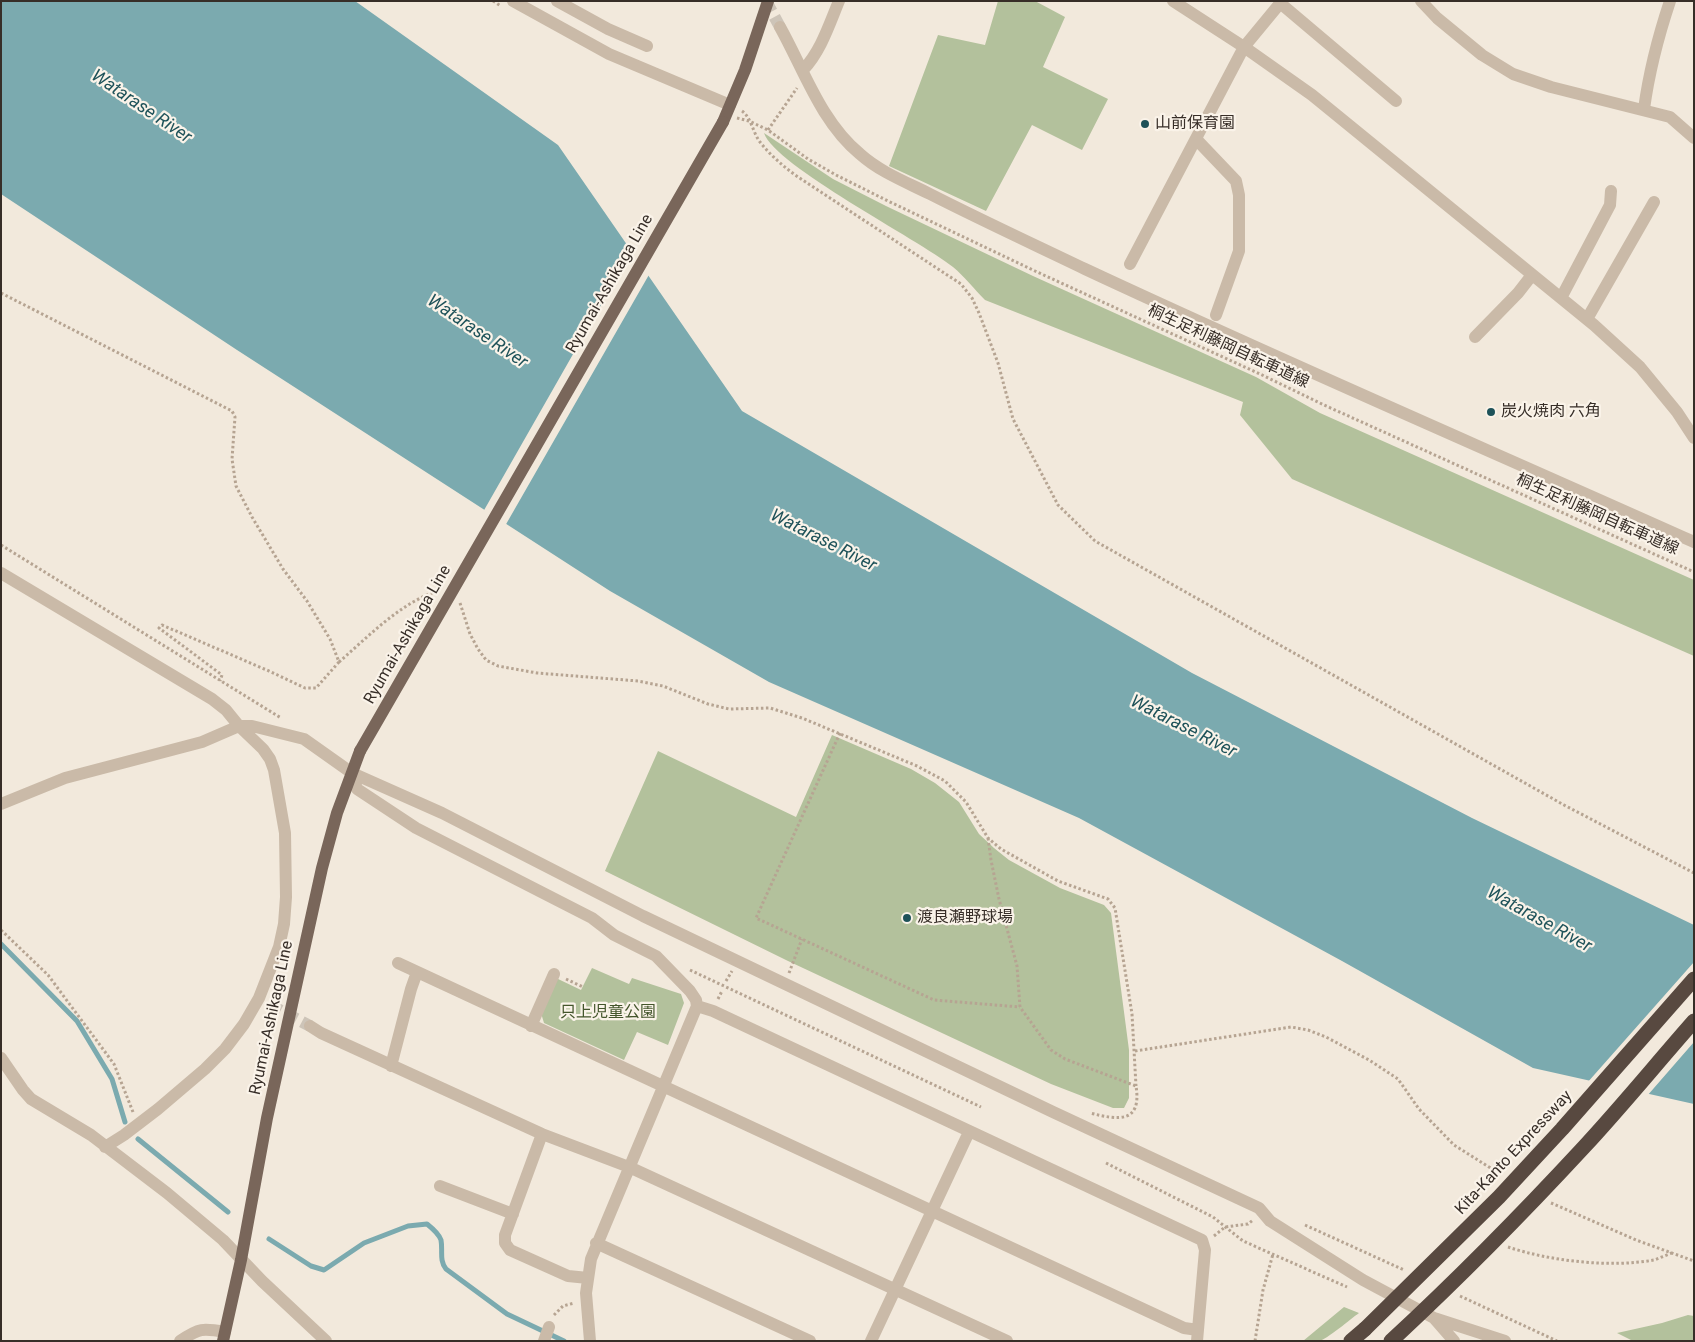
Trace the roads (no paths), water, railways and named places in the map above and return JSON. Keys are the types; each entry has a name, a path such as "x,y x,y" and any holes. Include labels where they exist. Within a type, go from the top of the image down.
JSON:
{"highway":[{"name":"Kita-Kanto Expressway","path":"1350,1341 1365,1329 1499,1197 1562,1129 1694,979"},
{"path":"1391,1341 1511,1225 1586,1146 1694,1021"}],"main road":[{"name":"Ryumai-Ashikaga Line","path":"224,1336 242,1260 267,1118 322,868 337,813 360,751 723,122 745,70 768,1"}],"street":[{"path":"513,1 609,54 730,105"},
{"path":"557,1 608,29 648,46"},
{"path":"803,70 811,62 820,45 839,1"},
{"path":"1173,1 1244,47 1312,95 1561,298 1640,367 1677,412 1694,438"},
{"path":"1644,109 1648,80 1658,36 1670,1"},
{"path":"1130,264 1244,47 1281,2 1396,101"},
{"path":"1424,2 1437,18 1482,55 1513,74 1551,87 1670,116 1694,138"},
{"path":"780,27 822,108 843,138 869,162 884,171 968,214 1127,288 1694,542"},
{"path":"1196,139 1236,182 1239,195 1239,251 1216,315"},
{"path":"1561,298 1610,206 1612,191"},
{"path":"1586,320 1654,202"},
{"path":"1475,338 1518,293 1532,275"},
{"path":"1,573 212,699 226,710 239,726 263,749 270,759 277,785 284,833 286,897 284,924 265,1002 205,1069 124,1135 105,1147"},
{"path":"1,804 66,778 202,742 239,726 252,726 304,739 352,773 442,813 643,916 1259,1208 1270,1222 1363,1280 1434,1318 1505,1341"},
{"path":"352,773 357,789 408,823 592,918 614,934 656,956 690,991 696,1000 697,1006 596,1243 591,1259 587,1301 590,1341"},
{"path":"398,964 1184,1328 1197,1336 1205,1250 1202,1240 703,1007 697,1006"},
{"path":"391,1066 411,988 417,972"},
{"path":"531,1026 554,974"},
{"path":"310,1026 391,1066 542,1134 629,1167 1007,1341"},
{"path":"1,1058 31,1099 91,1135 174,1199 223,1240 326,1341"},
{"path":"871,1341 969,1132"},
{"path":"542,1134 505,1235 506,1243 510,1250 568,1276 588,1278"},
{"path":"440,1186 513,1214"},
{"path":"596,1243 810,1341"},
{"path":"1434,1318 1454,1341"},
{"path":"544,1341 548,1327"},
{"path":"180,1341 193,1332 204,1328 224,1336"}],"water":[{"name":"Watarase River","path":"1,1 355,1 558,145 742,411 1192,673 1472,818 1694,925 1694,1104 1533,1068 1342,961 1079,818 769,682 610,591 237,350 1,194"}],"waterway":[{"path":"1,944 77,1021 112,1079 125,1122"},
{"path":"138,1139 228,1212"},
{"path":"269,1239 311,1266 324,1270 364,1243 408,1226 427,1224 437,1233 441,1240 442,1259 446,1269 507,1314 564,1341"}],"tunnel":[{"path":"766,1 780,27"},
{"path":"270,1005 310,1026"}],"place":[{"name":"山前保育園","path":"1145,124"},
{"name":"炭火焼肉 六角","path":"1491,412"},
{"name":"渡良瀬野球場","path":"907,918"}],"park label":[{"name":"只上児童公園","path":"608,1013"}]}
